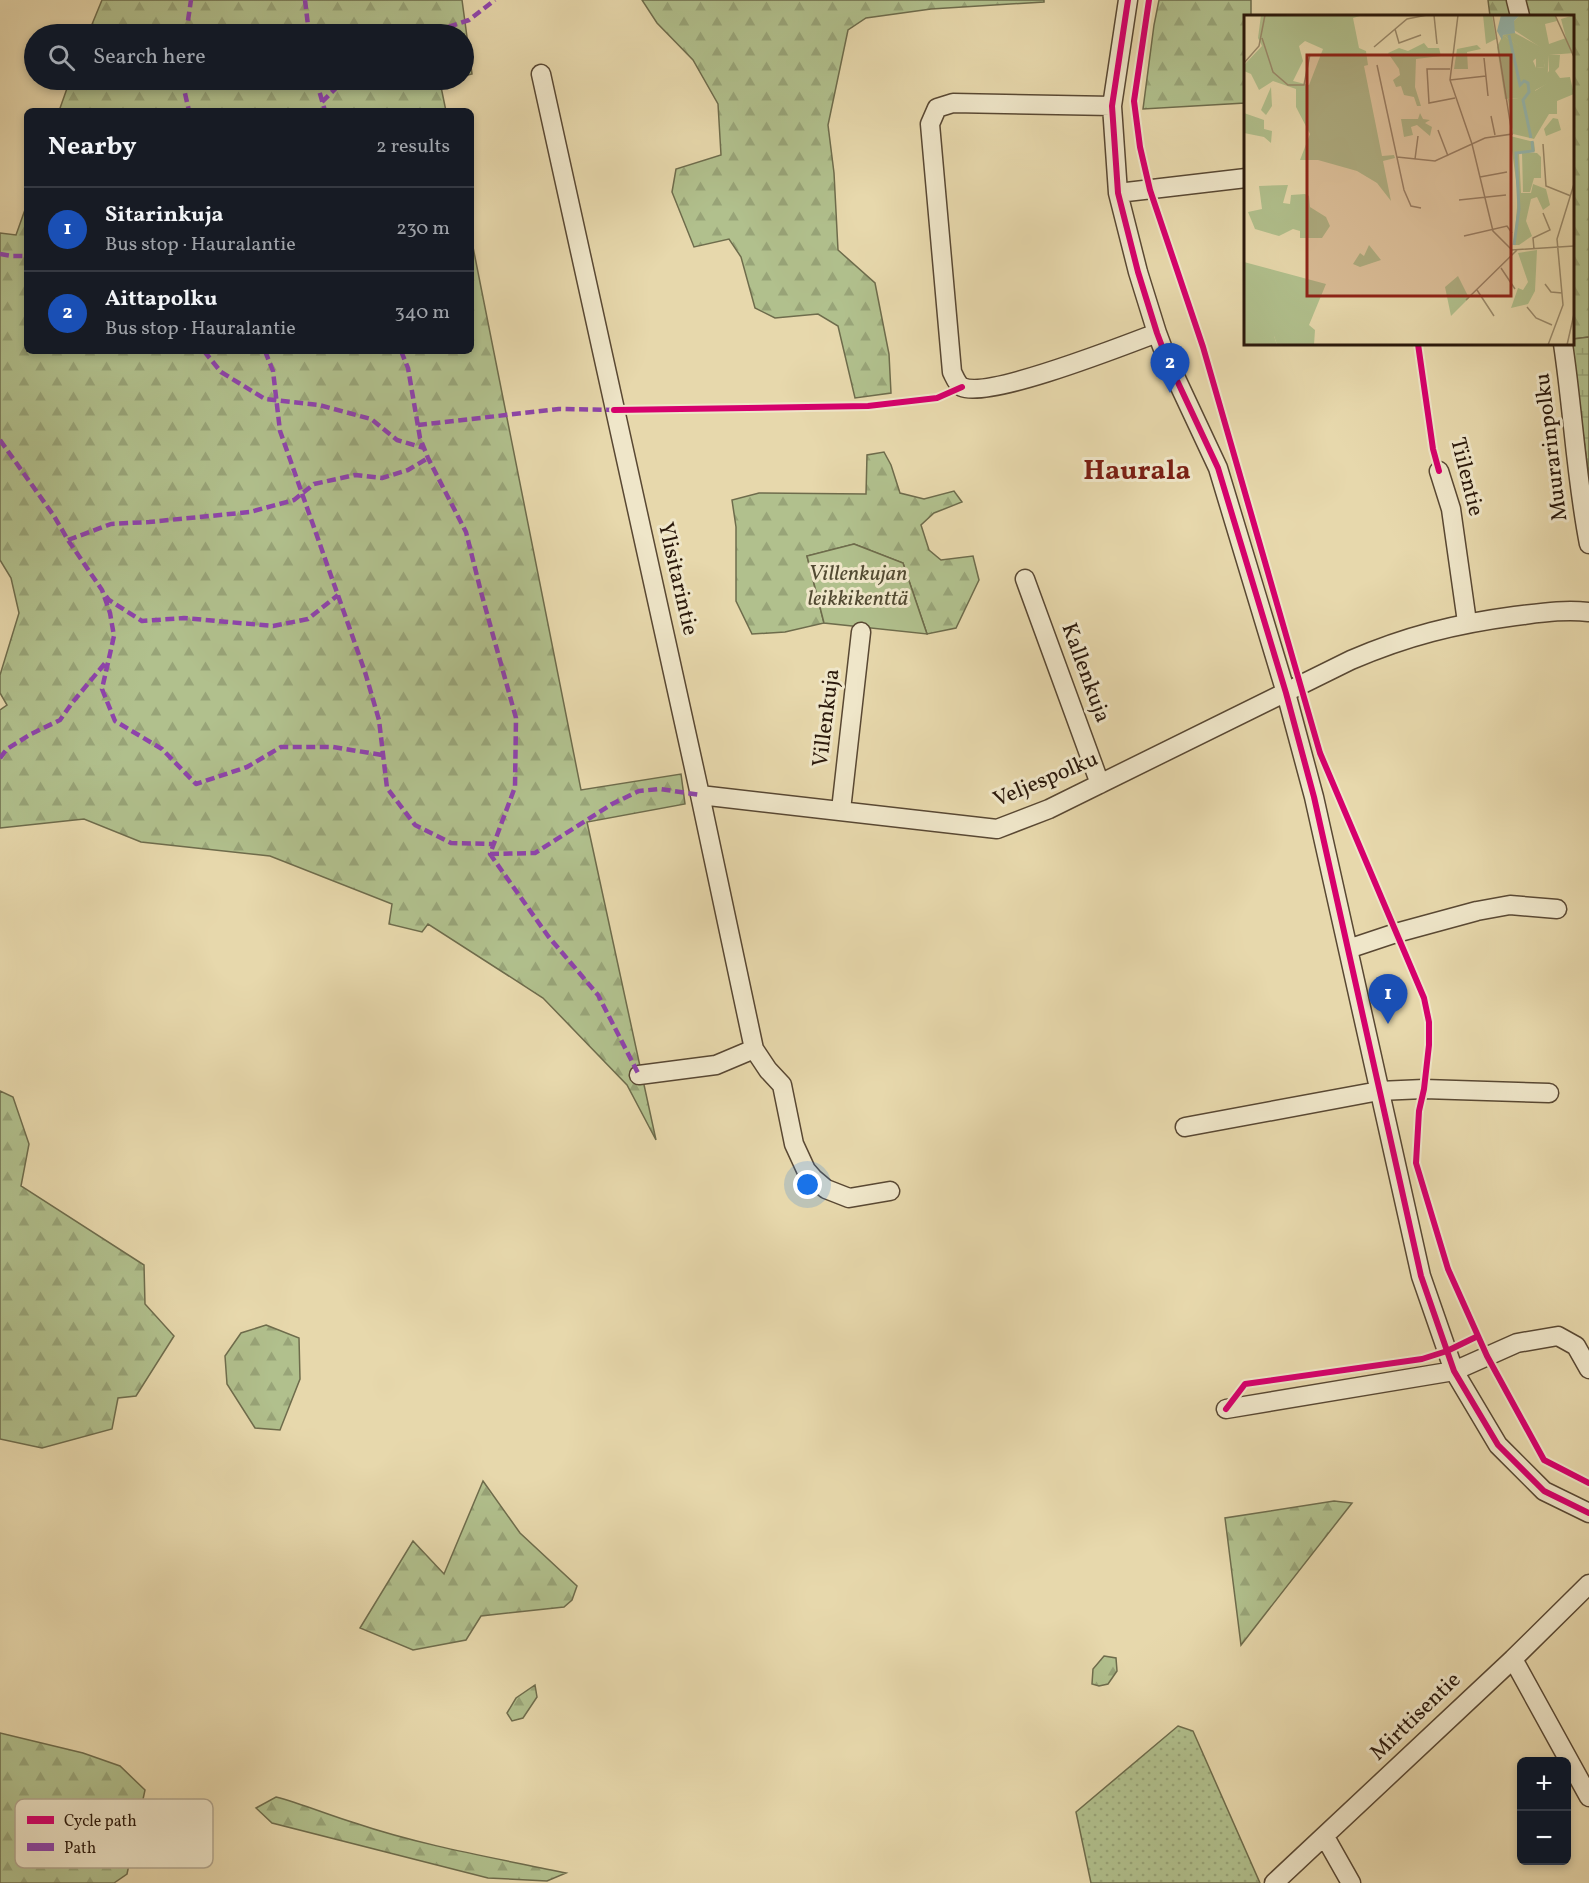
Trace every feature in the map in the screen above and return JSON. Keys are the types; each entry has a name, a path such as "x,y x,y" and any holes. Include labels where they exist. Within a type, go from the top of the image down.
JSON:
{"street":[{"path":"1128,0 1112,106 1118,193 1138,272 1157,333 1218,468 1286,693 1314,797 1421,1276 1454,1371 1498,1445 1544,1491 1589,1513"},
{"path":"1516,0 1520,15"},
{"name":"Ylisitarintie","path":"541,74 754,1049 768,1070 782,1085 794,1144 806,1170 813,1178 826,1189 849,1198 890,1191"},
{"path":"1112,106 953,103 937,108 930,124 952,372 962,387 972,389 987,387 1025,379 1070,365 1157,333"},
{"path":"1118,193 1244,178"},
{"name":"Muurarinpolku","path":"1563,345 1569,382 1580,500 1589,544"},
{"name":"Tiilentie","path":"1439,471 1451,509 1467,622"},
{"name":"Kallenkuja","path":"1025,579 1100,784"},
{"name":"Veljespolku","path":"700,795 997,829 1049,809 1351,660 1391,643 1467,622 1556,610 1589,612"},
{"name":"Villenkuja","path":"841,810 861,632"},
{"path":"1348,949 1477,911 1510,906 1557,909"},
{"path":"639,1075 716,1065 754,1049"},
{"path":"1185,1127 1379,1091 1424,1089 1549,1093"},
{"path":"1226,1409 1454,1371 1517,1343 1558,1336 1576,1346 1589,1369"},
{"name":"Mirttisentie","path":"1274,1883 1513,1659 1589,1584"},
{"path":"1513,1659 1589,1797"},
{"path":"1325,1837 1351,1883"}],"green space":[{"path":"102,0 462,0 465,24 92,24"},
{"path":"642,0 1044,0 1044,2 931,9 866,18 848,30 828,125 834,173 838,250 875,283 889,354 891,393 855,398 838,326 818,314 775,318 755,308 741,257 729,239 694,247 672,192 676,169 721,155 718,104 693,60 657,23"},
{"path":"1159,0 1251,0 1251,15 1244,15 1244,103 1143,109"},
{"path":"1488,0 1589,0 1589,337 1574,339 1574,15 1490,15"},
{"path":"66,90 442,90 445,108 60,108"},
{"path":"24,212 24,354 474,354 474,252 581,790 681,774 685,804 587,822 656,1140 627,1085 543,998 428,924 422,932 389,924 392,904 270,856 141,842 84,819 0,828 0,710 7,705 0,693 0,675 19,613 11,578 0,560 0,233 16,235"},
{"path":"1589,337 1589,480 1572,345 1574,339"},
{"path":"884,452 900,493 924,499 954,491 962,502 934,513 921,525 929,550 941,560 973,556 979,580 956,628 927,634 903,563 854,544 807,556 824,623 785,632 752,634 736,601 736,527 732,500 759,493 866,494 867,455"},
{"name":"Villenkujan leikkikenttä","path":"854,544 903,563 927,634 824,623 807,556"},
{"path":"0,1091 13,1097 29,1144 21,1186 144,1265 145,1304 174,1336 136,1396 118,1398 112,1429 42,1448 0,1439"},
{"path":"266,1325 299,1338 300,1379 280,1430 255,1428 227,1384 225,1356 241,1333"},
{"path":"483,1481 520,1533 577,1586 572,1600 564,1607 481,1616 466,1640 413,1650 360,1628 413,1541 444,1574"},
{"path":"1334,1501 1352,1503 1241,1645 1225,1518"},
{"path":"1104,1656 1116,1658 1117,1671 1108,1684 1099,1686 1092,1684 1093,1669"},
{"path":"535,1685 537,1697 523,1718 512,1721 507,1713 516,1698"},
{"path":"1178,1726 1193,1731 1260,1883 1091,1883 1076,1812"},
{"path":"0,1733 83,1753 120,1766 145,1790 143,1799 15,1799 15,1868 128,1868 127,1874 114,1883 0,1883"},
{"path":"276,1797 407,1838 566,1873 547,1881 488,1878 272,1823 256,1808"}],"marked path":[{"path":"187,24 191,0"},
{"path":"305,0 308,24"},
{"path":"457,24 469,20 495,0"},
{"path":"184,90 188,108"},
{"path":"319,90 324,108"},
{"path":"322,102 334,90"},
{"path":"0,254 24,256"},
{"path":"206,354 221,372 265,399 319,405 371,419 397,440 424,448"},
{"path":"266,354 273,371 280,431 365,672 379,720 387,788 415,825 451,843 494,844"},
{"path":"402,354 408,368 420,438 466,532 516,718 515,787 490,854 548,936 598,995 639,1075"},
{"path":"418,425 559,409 614,410"},
{"path":"0,440 54,516 102,590 110,613 114,636 102,689 115,721 162,749 196,784 247,767 281,747 333,747 382,755"},
{"path":"68,540 111,524 250,512 294,500 314,484 355,475 382,478 408,470 428,458"},
{"path":"106,596 142,621 184,618 273,626 308,619 338,595"},
{"path":"0,758 7,749 60,720 106,662"},
{"path":"490,854 535,853 612,804 639,791 660,789 700,795"}],"cycle path":[{"path":"1128,0 1112,106 1118,193 1138,272 1157,333 1218,468 1286,693 1314,797 1421,1276 1454,1371 1498,1445 1544,1491 1589,1513"},
{"path":"1149,0 1134,101 1140,147 1150,190 1203,347 1320,753 1424,998 1429,1022 1429,1045 1419,1111 1416,1163 1448,1269 1487,1356 1544,1460 1589,1483"},
{"path":"1418,345 1433,449 1439,471"},
{"path":"614,410 868,406 937,398 962,387"},
{"path":"1226,1409 1245,1384 1422,1359 1447,1351 1478,1336"}],"place":[{"name":"Aittapolku","path":"1170,393"},
{"name":"Sitarinkuja","path":"1388,1024"}],"district":[{"name":"Haurala","path":"1137,471"}]}
